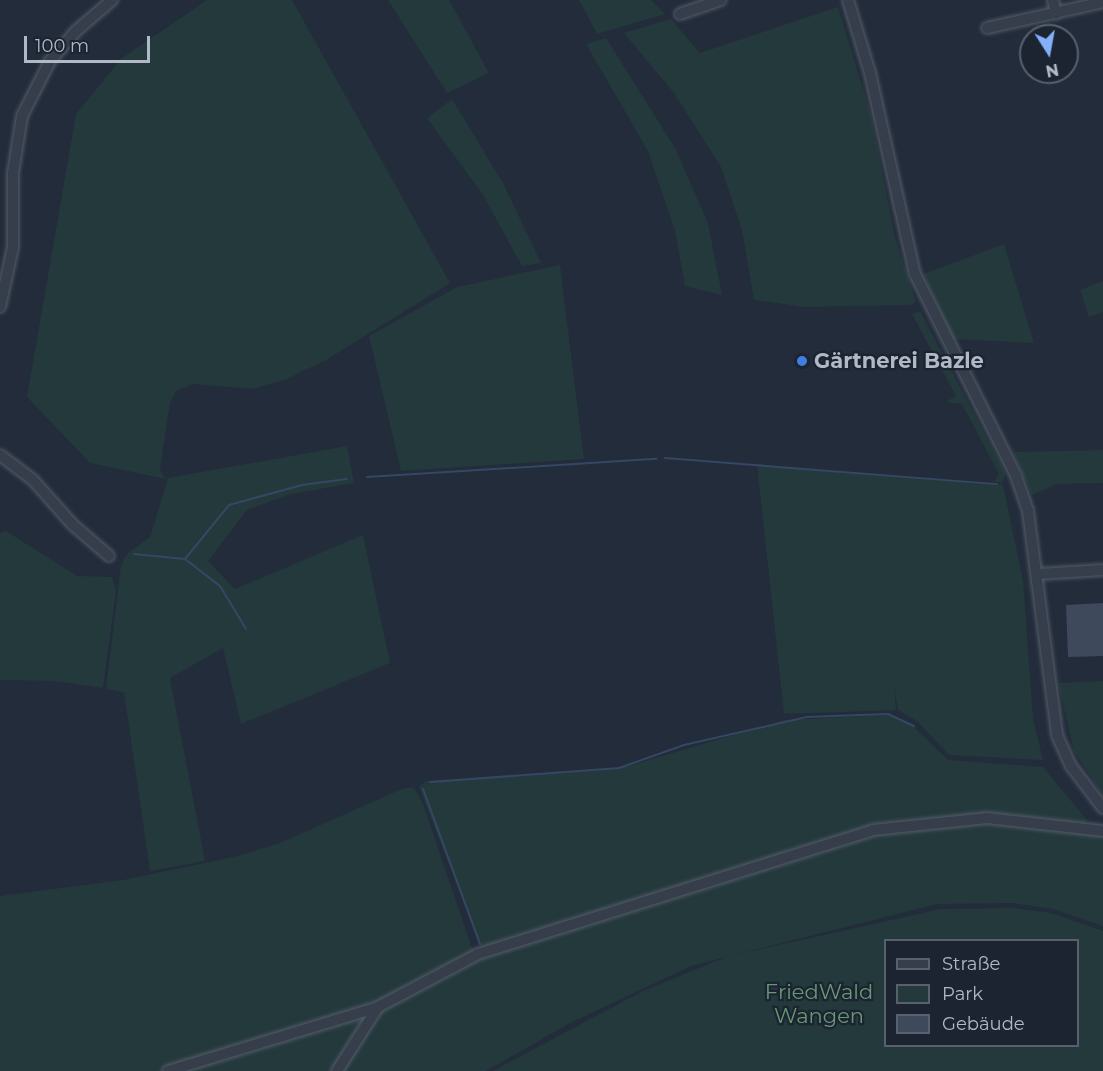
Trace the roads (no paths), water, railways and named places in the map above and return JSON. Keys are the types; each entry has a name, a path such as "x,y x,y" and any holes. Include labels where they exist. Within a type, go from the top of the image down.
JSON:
{"street":[{"path":"0,307 13,247 13,172 22,116 50,62 76,31 112,0"},
{"path":"680,14 721,0"},
{"path":"848,0 884,136 915,274 1016,476 1039,574 1046,673 1057,735 1071,766 1103,807"},
{"path":"1053,0 1056,14"},
{"path":"987,28 1103,2"},
{"path":"0,455 33,480 72,524 110,555"},
{"path":"1039,574 1103,570"},
{"path":"168,1071 378,1007 478,954 891,826 987,818 1103,831"},
{"path":"337,1071 378,1007"}],"waterway":[{"path":"665,458 997,484"},
{"path":"367,477 656,459"},
{"path":"134,554 185,559 229,505 302,485 347,479"},
{"path":"185,559 220,586 246,629"},
{"path":"430,782 619,768 684,745 807,717 888,714 914,726"},
{"path":"423,789 480,944"}],"place":[{"name":"Gärtnerei Bazle","path":"802,361"}],"park label":[{"name":"FriedWald Wangen","path":"819,1004"}]}
